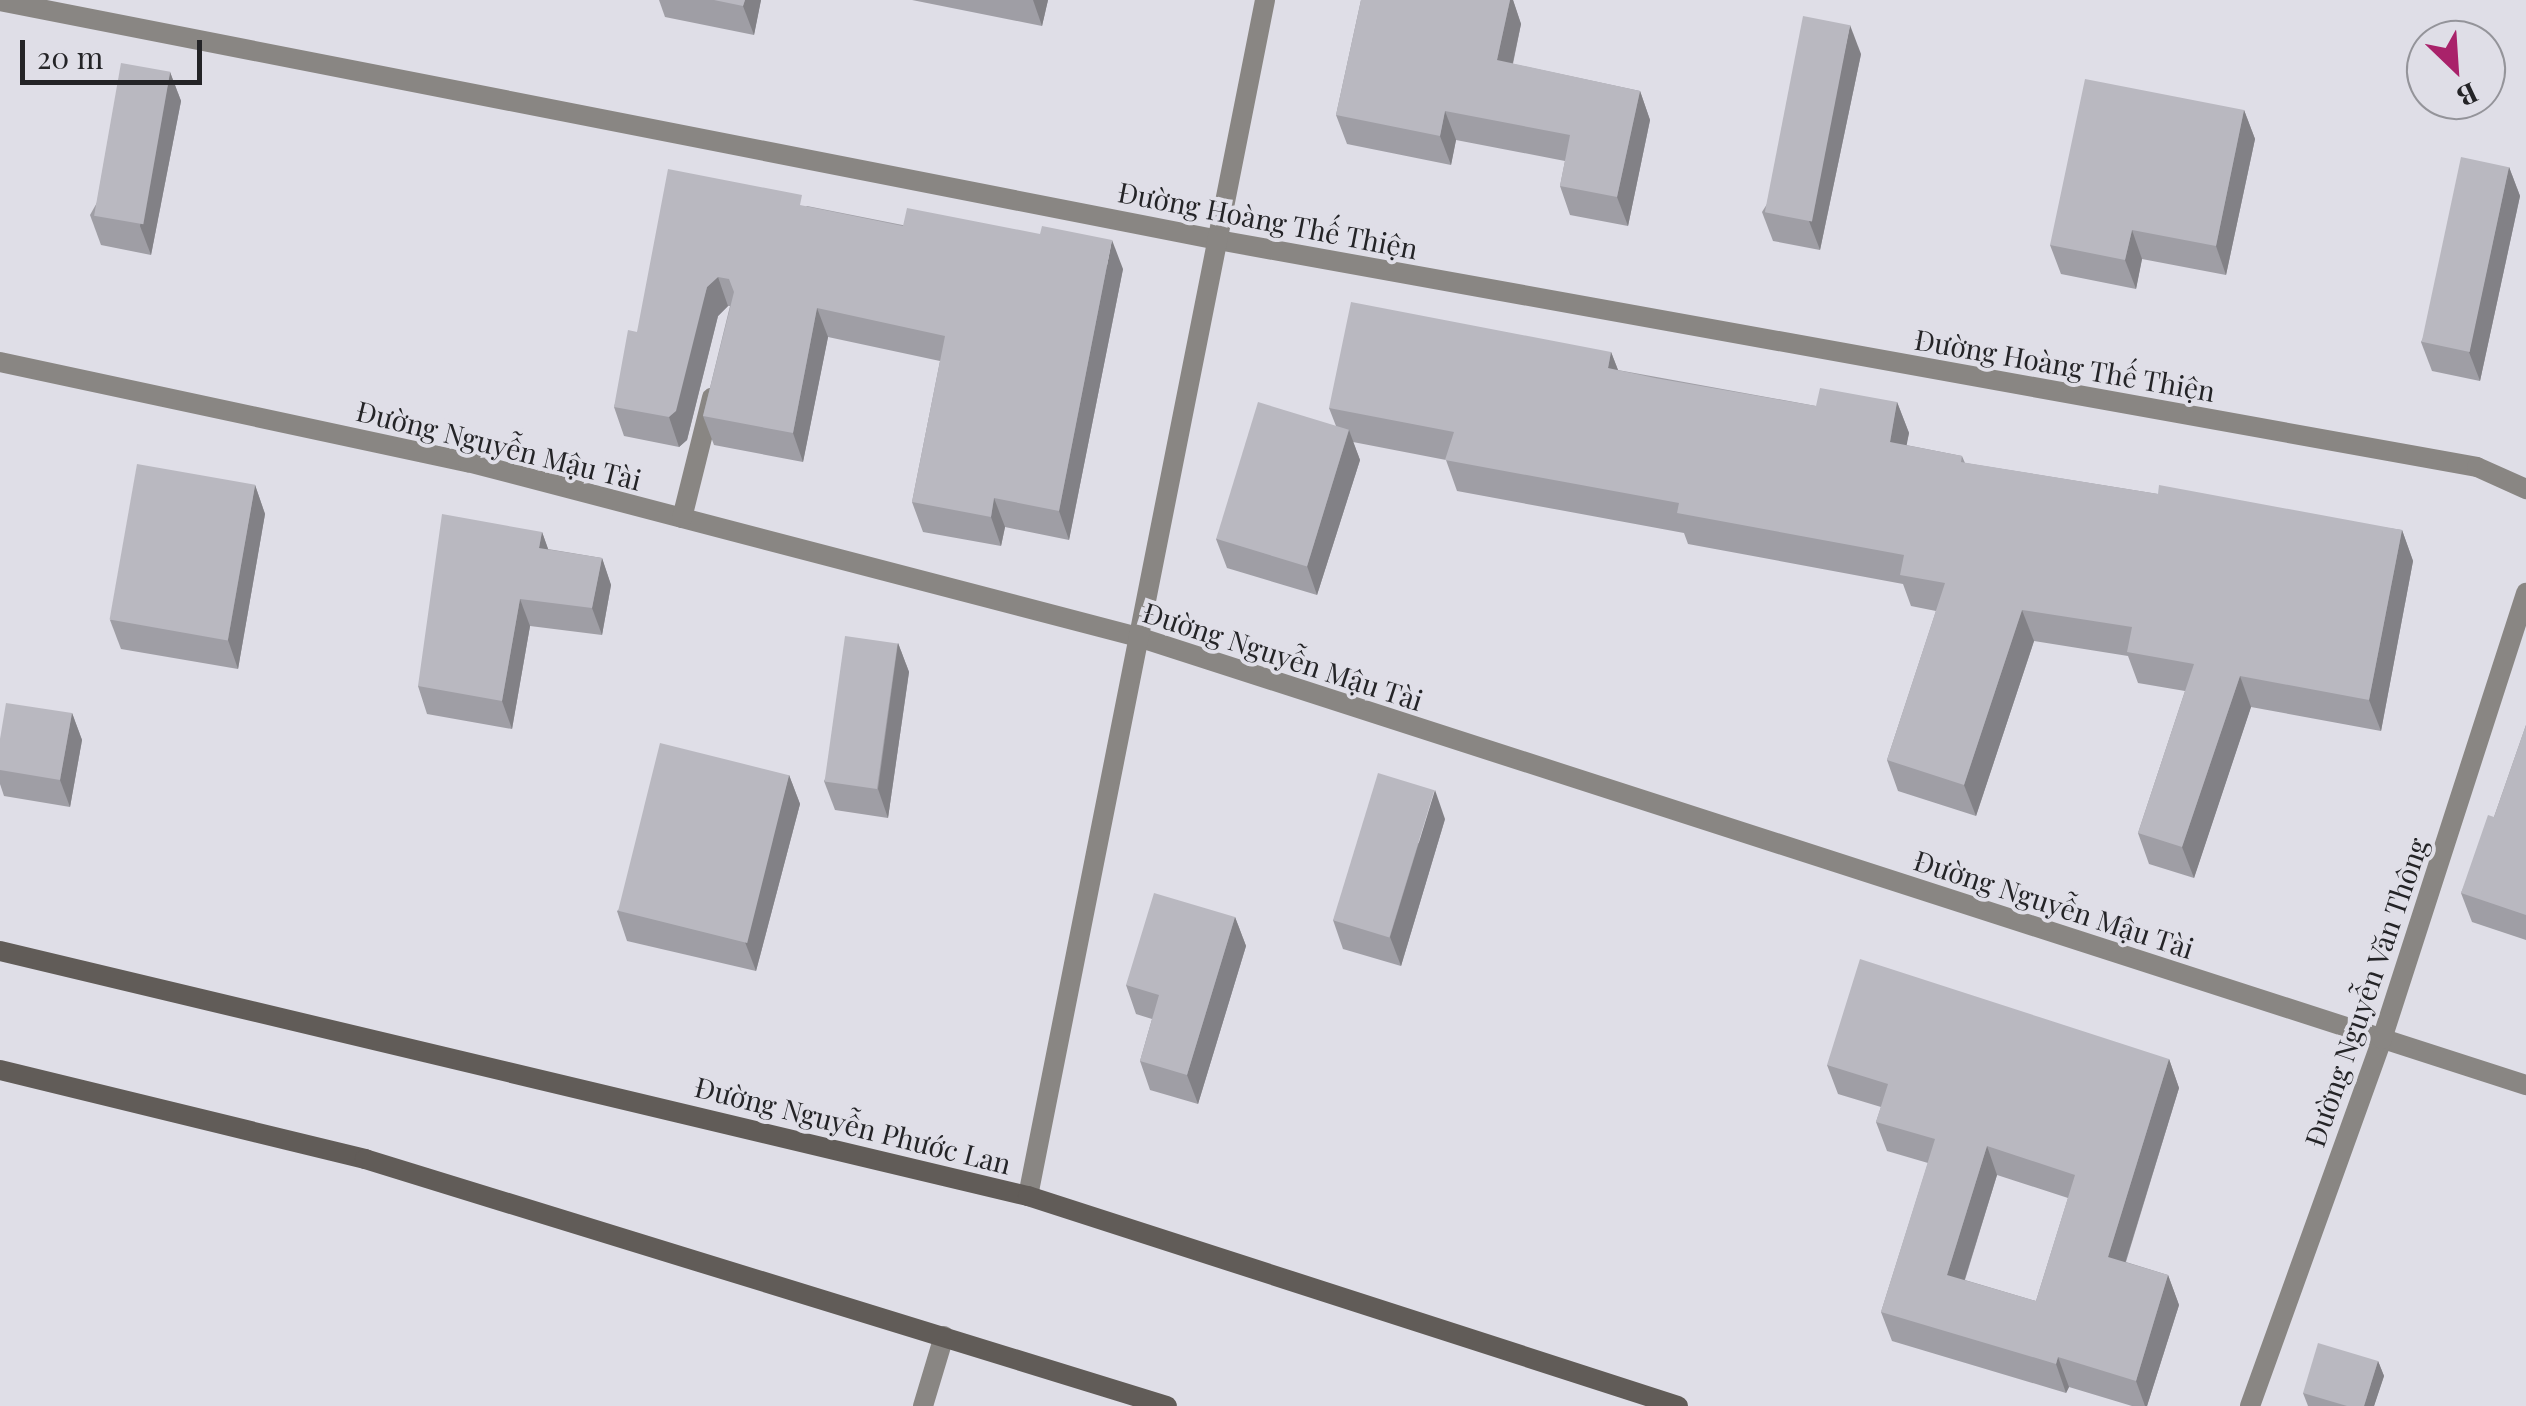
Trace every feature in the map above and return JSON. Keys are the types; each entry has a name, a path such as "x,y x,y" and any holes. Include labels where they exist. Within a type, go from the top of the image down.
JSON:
{"main road":[{"name":"Đường Nguyễn Phước Lan","path":"0,951 1028,1196 1678,1406"},
{"path":"0,1070 365,1158 1167,1406"}],"street":[{"path":"1028,1196 1266,0"},
{"name":"Đường Hoàng Thế Thiện","path":"0,1 1218,240 2477,468 2526,489"},
{"name":"Đường Nguyễn Mậu Tài","path":"0,362 468,462 1138,638 2526,1086"},
{"path":"682,518 718,373"},
{"name":"Đường Nguyễn Văn Thông","path":"2250,1406 2382,1039 2526,593"},
{"path":"924,1406 944,1336"}],"building":[{"path":"714,0 745,0 743,6"},
{"path":"1361,0 1510,0 1497,60 1640,91 1617,197 1560,186 1570,135 1445,111 1440,136 1336,115"},
{"path":"1803,16 1850,25 1812,221 1765,212"},
{"path":"121,63 170,72 143,224 94,216"},
{"path":"2085,79 2244,110 2216,246 2132,230 2125,260 2050,245"},
{"path":"2461,157 2509,167 2470,352 2422,342"},
{"path":"668,169 802,195 800,205 903,226 907,208 1040,234 1042,226 1112,240 1059,511 994,498 991,517 912,502 945,336 817,308 793,433 703,416 734,292 729,279 718,277 707,287 676,411 669,417 614,407 628,330 637,332"},
{"path":"1351,302 1611,352 1608,368 1655,378 1816,406 1820,388 1897,402 1890,442 1962,456 1961,462 2158,494 2159,485 2402,530 2369,700 2240,676 2182,847 2138,833 2194,664 2127,652 2132,627 2022,610 1964,785 1887,760 1945,583 1900,575 1904,555 1677,513 1679,503 1445,460 1454,432 1329,408"},
{"path":"1258,402 1349,430 1307,567 1216,539"},
{"path":"137,464 255,485 228,640 110,620"},
{"path":"442,514 542,532 539,548 602,558 592,608 520,599 502,701 418,686"},
{"path":"845,636 897,643 877,789 825,782"},
{"path":"6,703 72,713 60,780 0,770"},
{"path":"2526,725 2526,915 2461,893 2488,815 2494,817"},
{"path":"660,743 789,775 747,943 618,911"},
{"path":"1378,773 1434,790 1389,938 1333,920"},
{"path":"1154,893 1235,917 1187,1075 1140,1061 1159,995 1126,985"},
{"path":"1860,959 2169,1059 2108,1257 2168,1275 2136,1381 2058,1357 2056,1364 1881,1312 1935,1139 1876,1122 1888,1084 1827,1065","holes":["1987,1146 2075,1175 2036,1301 1947,1275"]},
{"path":"2318,1343 2378,1361 2364,1406 2347,1406 2303,1393"}]}
